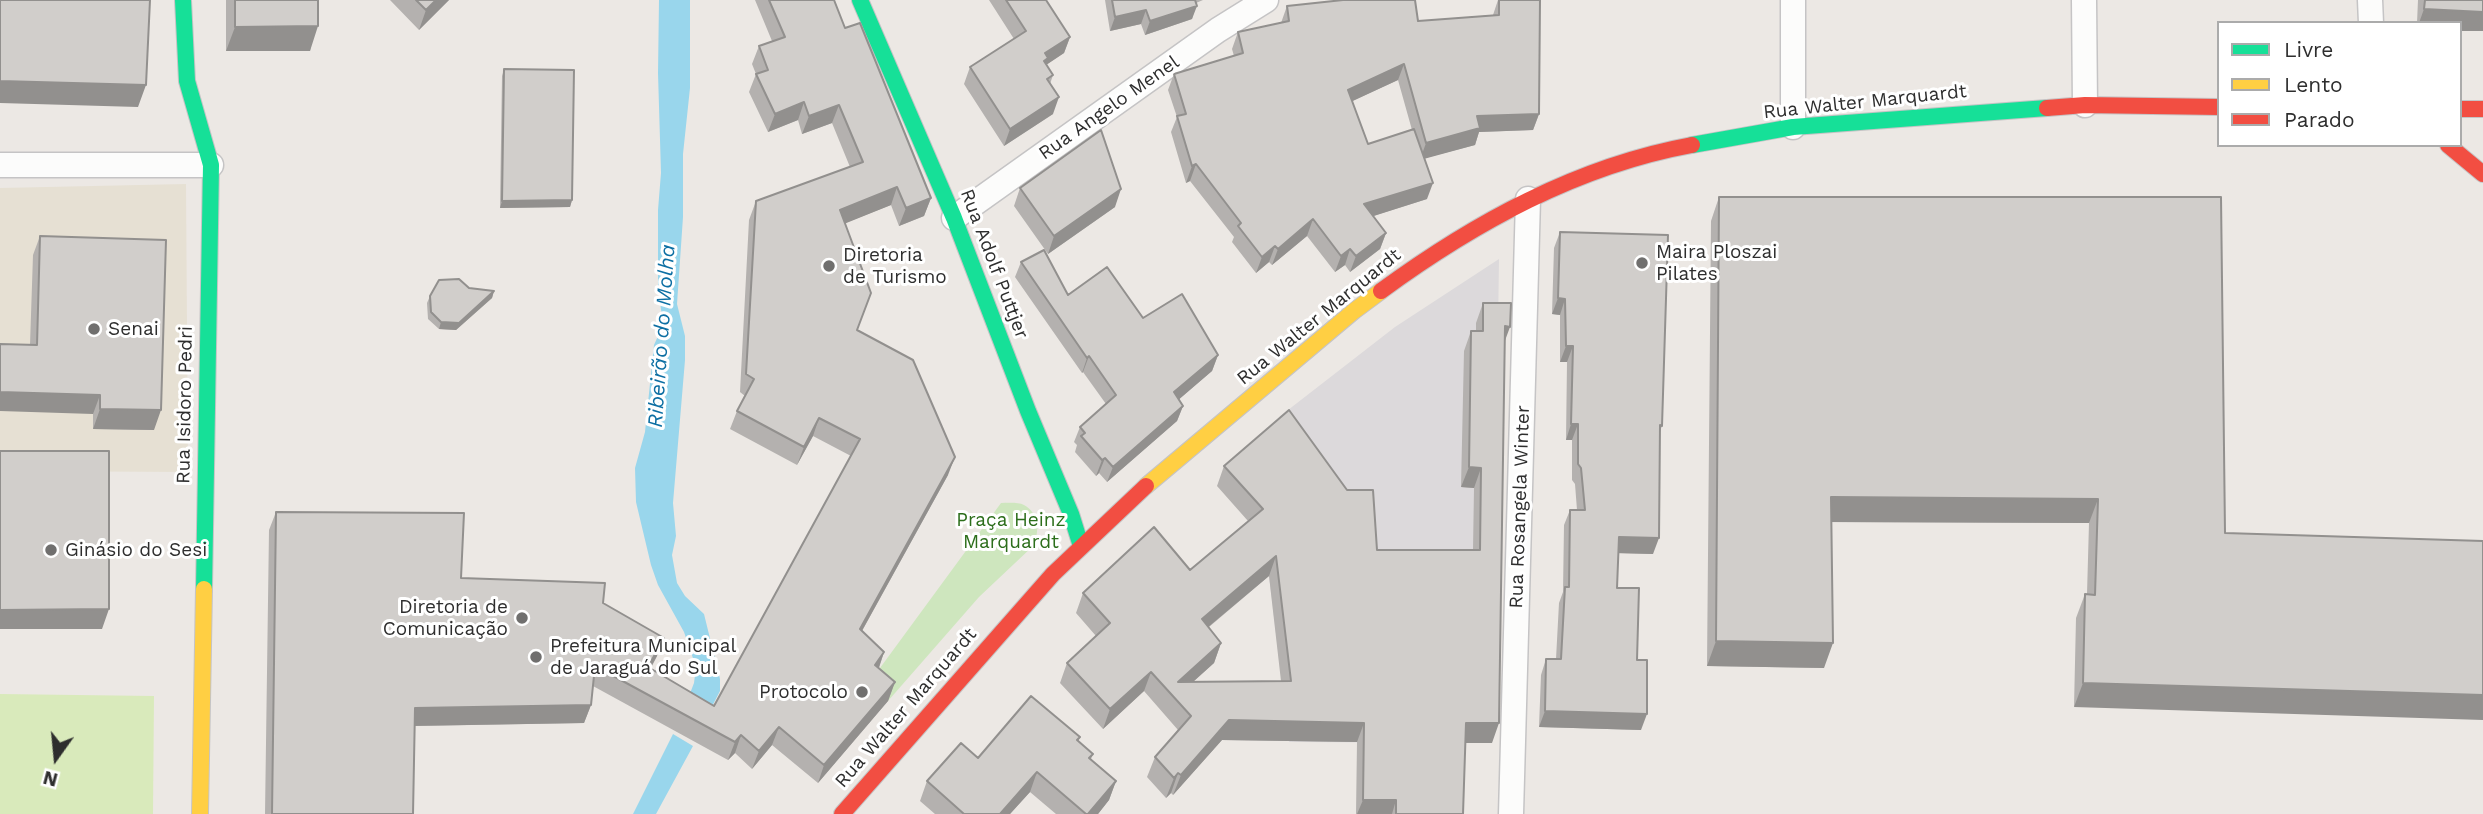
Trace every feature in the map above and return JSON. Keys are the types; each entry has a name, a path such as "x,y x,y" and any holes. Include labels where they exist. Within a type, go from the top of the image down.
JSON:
{"main road":[{"name":"Rua Isidoro Pedri","path":"183,0 189,91 203,130 211,165 200,814"},
{"name":"Rua Adolf Puttjer","path":"860,0 954,218 1028,411 1071,514 1081,546"},
{"name":"Rua Walter Marquardt","path":"842,814 990,642 1081,546 1151,482 1354,311 1426,258 1528,199 1609,166 1683,146 1793,127 2085,105 2217,107"},
{"path":"2462,110 2483,109"},
{"path":"2450,147 2483,174"}],"street":[{"name":"Rua Angelo Menel","path":"954,218 1218,30 1266,0"},
{"path":"1793,0 1793,127"},
{"path":"2084,0 2085,105"},
{"path":"2371,0 2371,21"},
{"path":"0,165 211,165"},
{"name":"Rua Rosangela Winter","path":"1511,814 1528,199"}],"shaded area":[{"name":"Senai","path":"186,184 188,472 0,471 0,188"},
{"path":"1499,259 1492,743 1289,742 1269,576 1340,510 1279,417 1395,327"}],"green space":[{"name":"Praça Heinz Marquardt","path":"1001,503 1022,504 1033,514 1037,530 1032,547 979,597 888,701 869,683"},
{"path":"0,694 154,696 153,814 0,814"}],"water":[{"name":"Ribeirão do Molha","path":"659,0 690,0 690,88 683,154 683,217 677,304 685,336 685,360 673,503 676,536 672,555 677,583 685,596 704,614 720,679 720,691 706,718 686,704 694,683 696,667 684,632 658,585 636,502 635,468 645,432 654,345 663,325 658,286 661,173"},
{"path":"673,734 693,746 656,814 633,814"}],"building":[{"path":"0,0 150,0 146,85 0,81"},
{"path":"235,0 318,0 318,26 235,27"},
{"path":"416,0 436,0 426,10"},
{"path":"769,0 834,0 845,28 860,23 931,198 906,208 897,187 840,210 871,293 857,330 913,360 955,457 860,629 884,652 875,665 895,682 824,765 779,727 759,751 741,735 735,742 595,666 591,705 415,708 413,814 272,814 276,512 464,513 461,578 605,583 603,603 664,638 648,667 714,706 860,439 819,418 804,447 737,411 754,379 746,374 756,201 863,162 839,105 809,116 804,102 775,114 756,74 768,70 759,46 785,37"},
{"path":"1006,0 1046,0 1070,37 1045,53 1048,58 1044,61 1053,75 1047,79 1059,97 1010,129 970,67 1026,31"},
{"path":"1112,0 1195,0 1197,6 1150,21 1146,10 1115,17"},
{"path":"1343,0 1415,0 1418,21 1499,15 1499,0 1540,0 1539,114 1477,116 1480,128 1426,143 1404,64 1348,90 1368,144 1414,129 1433,183 1364,204 1386,233 1356,256 1350,249 1341,256 1313,219 1278,249 1275,246 1262,257 1238,226 1241,223 1196,164 1192,166 1177,116 1186,114 1174,74 1243,53 1238,32 1289,21 1287,6"},
{"path":"2425,0 2483,0 2483,12 2424,9"},
{"path":"504,69 574,70 572,200 502,201"},
{"path":"1101,130 1121,189 1054,236 1020,188"},
{"path":"1719,197 2221,197 2225,533 2483,541 2483,695 2083,683 2085,594 2095,595 2098,499 1831,497 1833,643 1716,641"},
{"path":"1560,232 1668,235 1662,426 1660,425 1659,538 1619,537 1617,588 1639,588 1637,660 1647,660 1647,714 1545,711 1546,659 1561,659 1565,587 1569,587 1570,510 1585,510 1581,468 1578,464 1578,424 1571,424 1573,346 1566,346 1565,299 1558,298"},
{"path":"40,236 166,240 161,410 100,409 100,395 0,392 0,344 37,345"},
{"path":"1044,250 1068,295 1107,267 1143,318 1182,294 1218,355 1174,392 1183,406 1113,467 1105,458 1102,460 1081,436 1085,433 1080,427 1116,395 1021,262"},
{"path":"459,279 469,288 494,291 459,323 441,322 431,312 430,296 439,280"},
{"path":"1483,303 1511,303 1510,327 1505,326 1499,723 1466,723 1463,814 1396,814 1396,800 1363,800 1364,723 1229,720 1181,775 1178,773 1174,778 1155,757 1191,716 1151,672 1110,709 1067,663 1110,623 1083,593 1154,527 1190,570 1263,509 1224,466 1289,410 1347,490 1373,490 1377,550 1480,550 1481,468 1469,467 1471,331 1483,331","holes":["1276,556 1291,681 1178,682 1221,643 1202,619"]},
{"name":"Ginásio do Sesi","path":"0,451 109,451 109,609 0,610"},
{"path":"1031,696 1080,737 1077,740 1093,754 1089,758 1116,781 1088,814 1037,772 1000,814 964,814 927,781 961,743 978,758"}],"traffic: fast":[{"path":"183,0 187,81 211,165 204,589"},
{"path":"860,0 954,218 1028,411 1071,514 1081,546"},
{"path":"1692,145 1793,127 2047,108"}],"traffic: slow":[{"path":"1146,486 1381,291"},
{"path":"200,814 204,589"}],"traffic: jam":[{"path":"2047,108 2085,105 2217,107"},
{"path":"2462,109 2483,109"},
{"path":"1381,291 1453,242 1528,200 1608,167 1692,145"},
{"path":"2450,147 2483,174"},
{"path":"842,814 1053,574 1146,486"}],"place":[{"name":"Maira Ploszai Pilates","path":"1642,263"},
{"name":"Diretoria de Turismo","path":"829,266"},
{"name":"Senai","path":"94,329"},
{"name":"Ginásio do Sesi","path":"51,550"},
{"name":"Diretoria de Comunicação","path":"522,618"},
{"name":"Prefeitura Municipal de Jaraguá do Sul","path":"536,657"},
{"name":"Protocolo","path":"862,692"}]}
